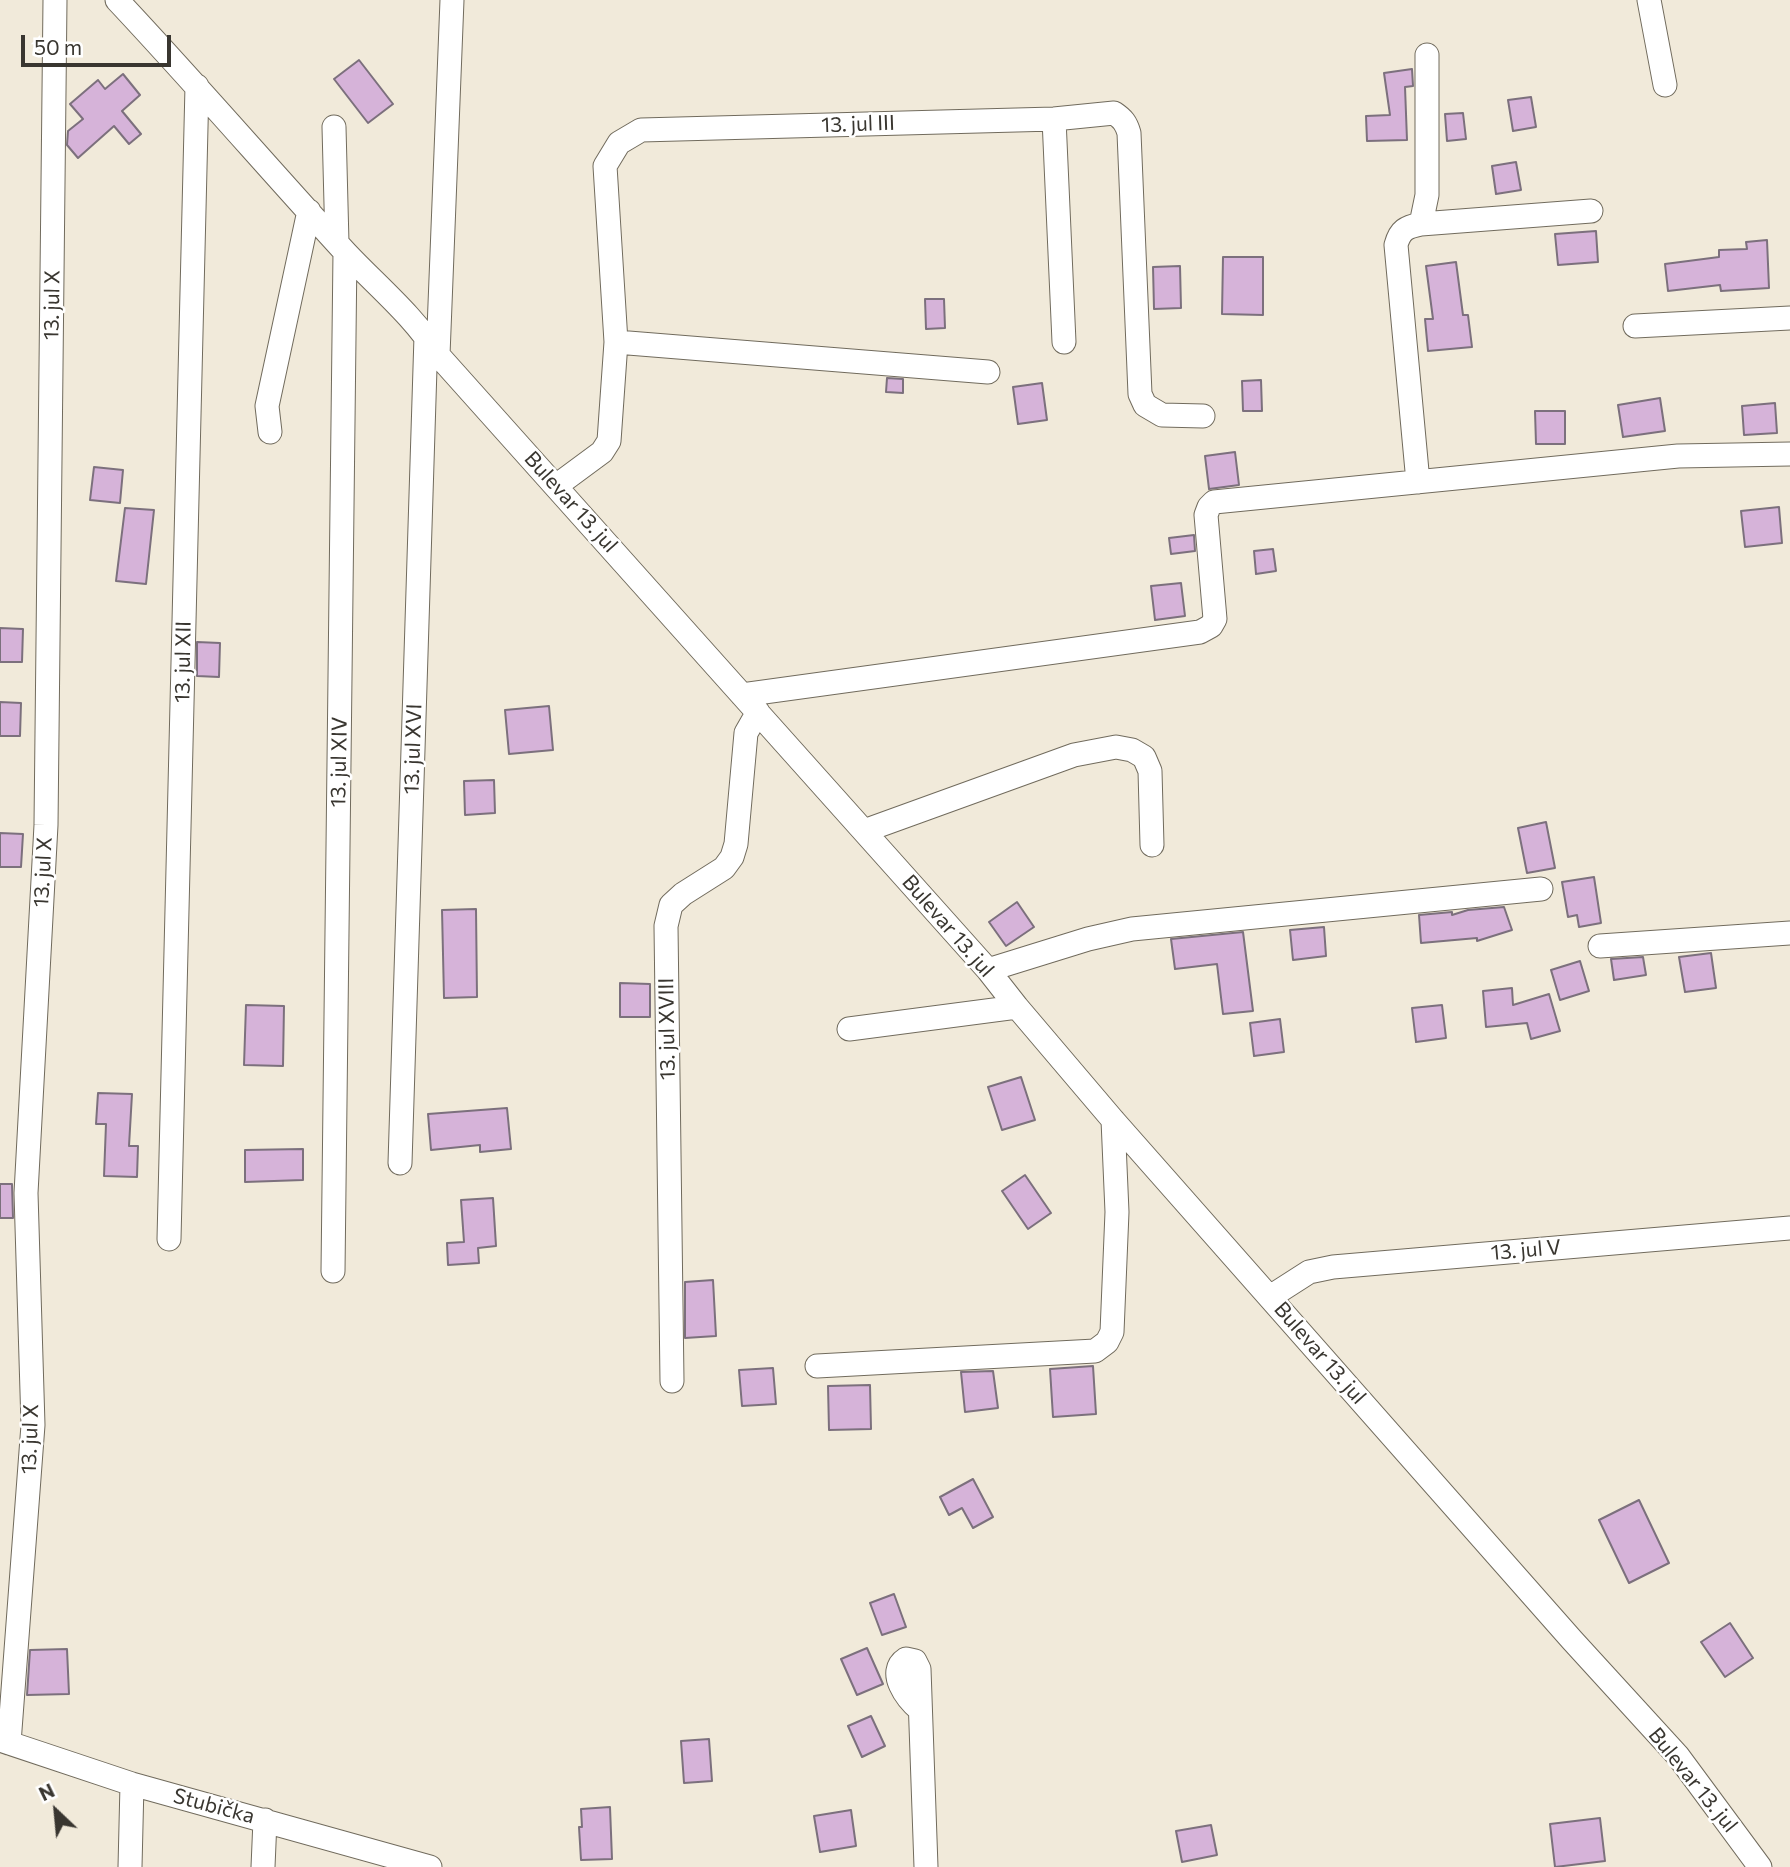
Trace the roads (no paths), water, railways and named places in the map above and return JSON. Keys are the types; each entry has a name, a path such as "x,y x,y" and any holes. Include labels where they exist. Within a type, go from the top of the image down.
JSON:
{"street":[{"name":"13. jul X","path":"5,1741 33,1425 26,1193 46,825 55,0"},
{"name":"Bulevar 13. jul","path":"117,0 432,345 988,970 1113,1120 1572,1640 1678,1756 1760,1867"},
{"name":"13. jul XVI","path":"400,1163 432,345 452,0"},
{"path":"1649,0 1665,85"},
{"path":"1421,225 1426,195 1427,55"},
{"name":"13. jul XII","path":"169,1239 197,86"},
{"name":"13. jul III","path":"556,486 602,452 609,441 616,342 605,166 619,143 641,130 1054,119 1114,113 1126,122 1129,133 1140,394 1145,405 1162,415 1203,416"},
{"path":"1054,119 1064,342"},
{"name":"13. jul XIV","path":"333,1271 341,247 334,127"},
{"path":"270,432 267,406 309,211"},
{"path":"1418,482 1396,245 1398,235 1409,227 1421,225 1591,211"},
{"path":"1635,326 1790,318"},
{"path":"616,342 988,372"},
{"path":"742,695 1200,632 1211,626 1215,619 1206,515 1214,502 1678,456 1790,454"},
{"name":"13. jul XVIII","path":"672,1381 666,926 671,905 683,894 724,868 732,857 736,844 746,733 758,712"},
{"path":"864,831 1074,755 1116,747 1132,750 1144,757 1150,771 1152,845"},
{"path":"988,970 1088,939 1132,929 1541,889"},
{"path":"1600,946 1790,933"},
{"path":"849,1029 1017,1007"},
{"path":"817,1366 1095,1351 1107,1342 1112,1332 1117,1212 1113,1120"},
{"name":"13. jul V","path":"1270,1297 1309,1272 1333,1267 1790,1228"},
{"path":"920,1710 926,1867"},
{"name":"Stubička","path":"5,1741 132,1784 430,1867"},
{"path":"130,1867 132,1784"},
{"path":"263,1867 265,1820"}]}
